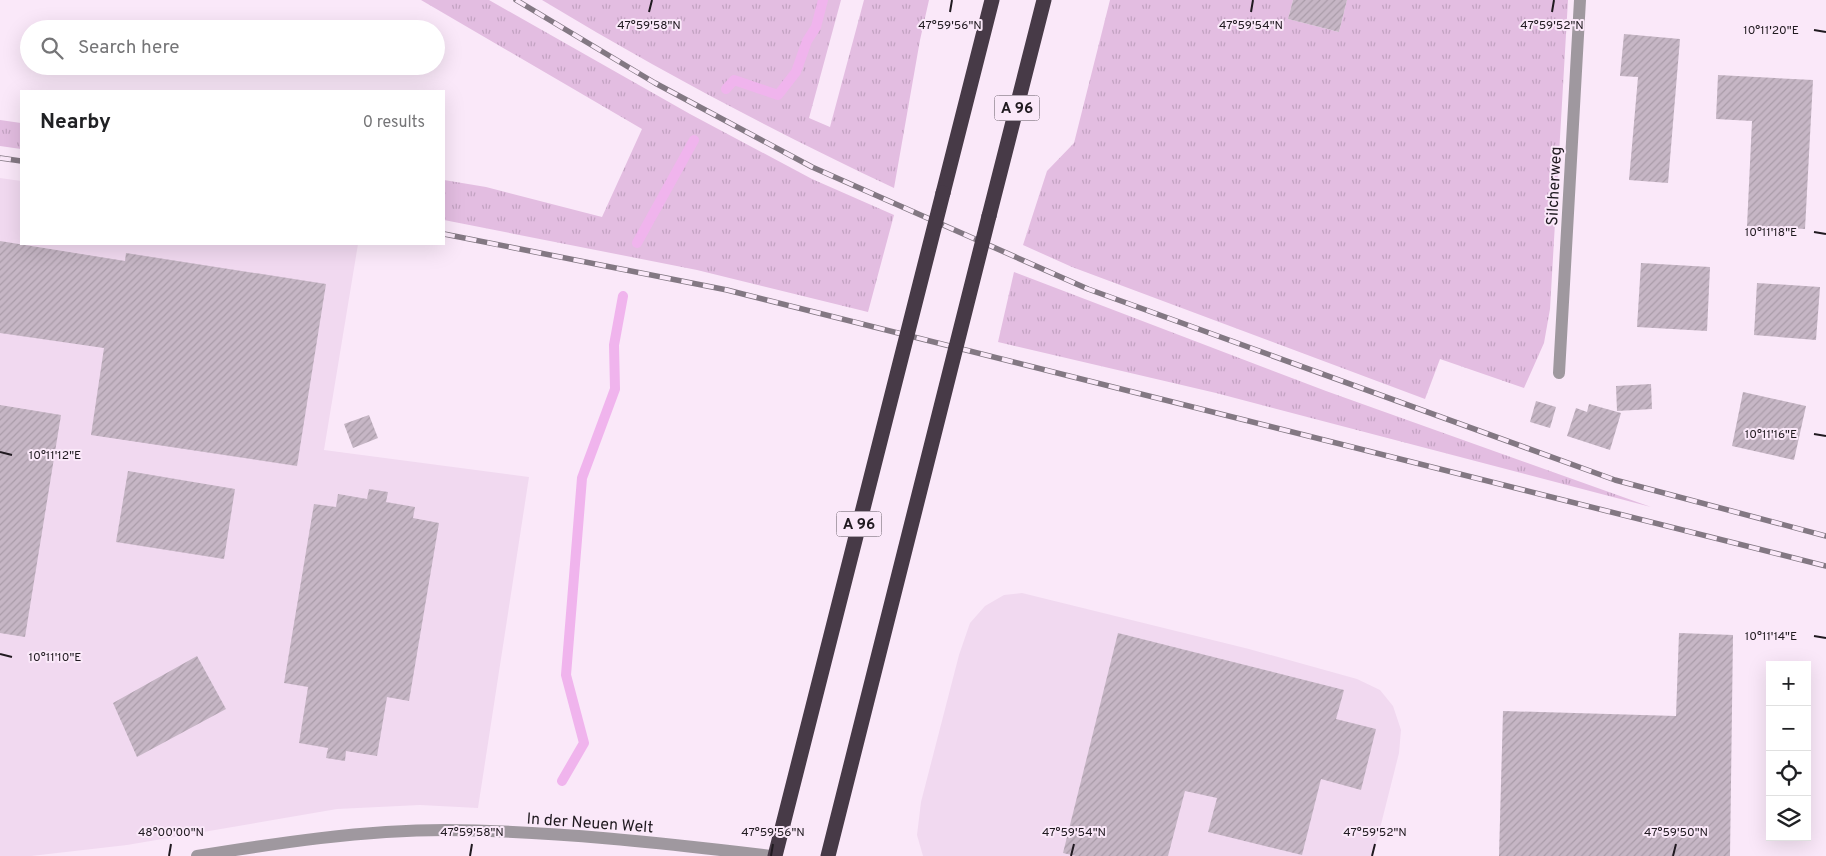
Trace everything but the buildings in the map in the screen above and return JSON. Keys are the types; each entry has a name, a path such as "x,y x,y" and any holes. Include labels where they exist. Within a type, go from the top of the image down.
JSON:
{"highway":[{"name":"A 96","path":"774,856 992,0"},
{"name":"A 96","path":"828,856 1044,0"}],"street":[{"name":"Silcherweg","path":"1559,373 1580,0"},
{"name":"In der Neuen Welt","path":"197,856 362,835 443,830 614,838 774,856"}],"shaded area":[{"path":"0,178 20,181 20,245 358,245 324,450 529,477 478,808 420,805 337,809 127,845 31,856 0,856"},
{"path":"1022,593 1249,649 1357,679 1380,690 1393,706 1401,730 1399,753 1373,856 923,856 917,835 921,802 959,655 970,623 985,606 1004,595"}],"green space":[{"path":"421,0 489,0 690,114 812,179 894,215 868,312 697,270 445,220 445,180 486,187 602,217 642,129"},
{"path":"542,0 841,0 809,118 830,127 864,0 929,0 920,40 894,188 715,98"},
{"path":"1110,0 1293,0 1288,19 1339,32 1347,0 1568,0 1550,309 1544,343 1524,388 1440,359 1425,399 1072,267 1023,245 1047,171 1074,143"},
{"path":"0,120 20,123 20,149 0,146"},
{"path":"1014,272 1326,391 1651,507 1216,393 998,342"}],"waterway":[{"path":"726,89 734,80 778,95 796,72 807,41 816,27 823,0"},
{"path":"637,243 694,140"},
{"path":"562,781 584,743 566,675 582,478 615,389 614,345 623,296"}],"railway":[{"path":"516,0 655,83 812,167 1088,289 1615,480 1826,536"},
{"path":"0,158 20,161"},
{"path":"445,234 727,290 1826,566"}]}
